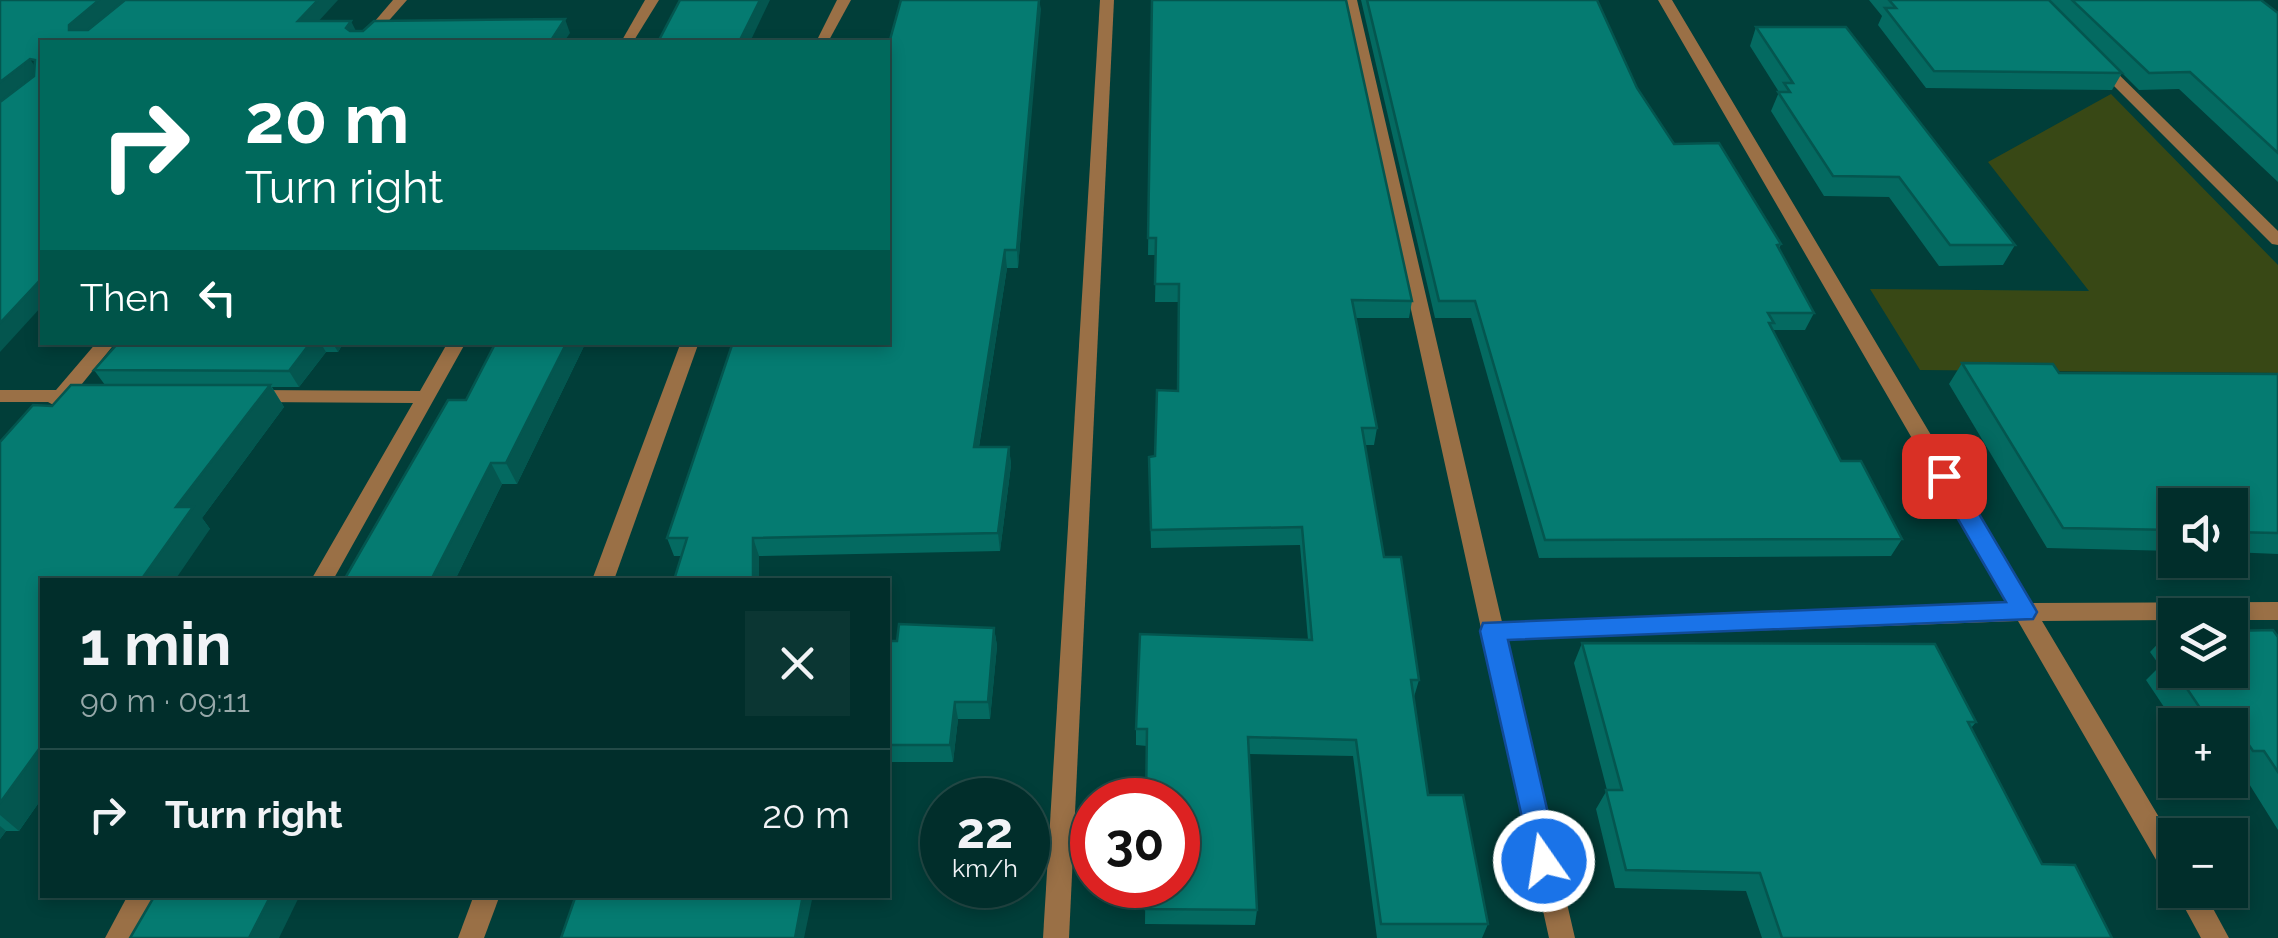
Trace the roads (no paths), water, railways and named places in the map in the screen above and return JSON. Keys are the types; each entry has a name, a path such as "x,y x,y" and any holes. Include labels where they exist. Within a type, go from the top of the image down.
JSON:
{"street":[{"path":"365,40 400,0"},
{"path":"629,40 652,0"},
{"path":"823,40 844,0"},
{"path":"1056,938 1107,0"},
{"path":"1350,0 1562,938"},
{"path":"1665,0 2158,839"},
{"path":"2089,53 2278,240"},
{"path":"37,424 104,345"},
{"path":"323,578 455,345"},
{"path":"603,578 689,345"},
{"path":"0,396 119,396"},
{"path":"234,396 426,397"},
{"path":"1492,631 2024,612 2278,610"},
{"path":"118,938 141,898"},
{"path":"472,938 486,898"},
{"path":"2198,908 2216,938"}]}
